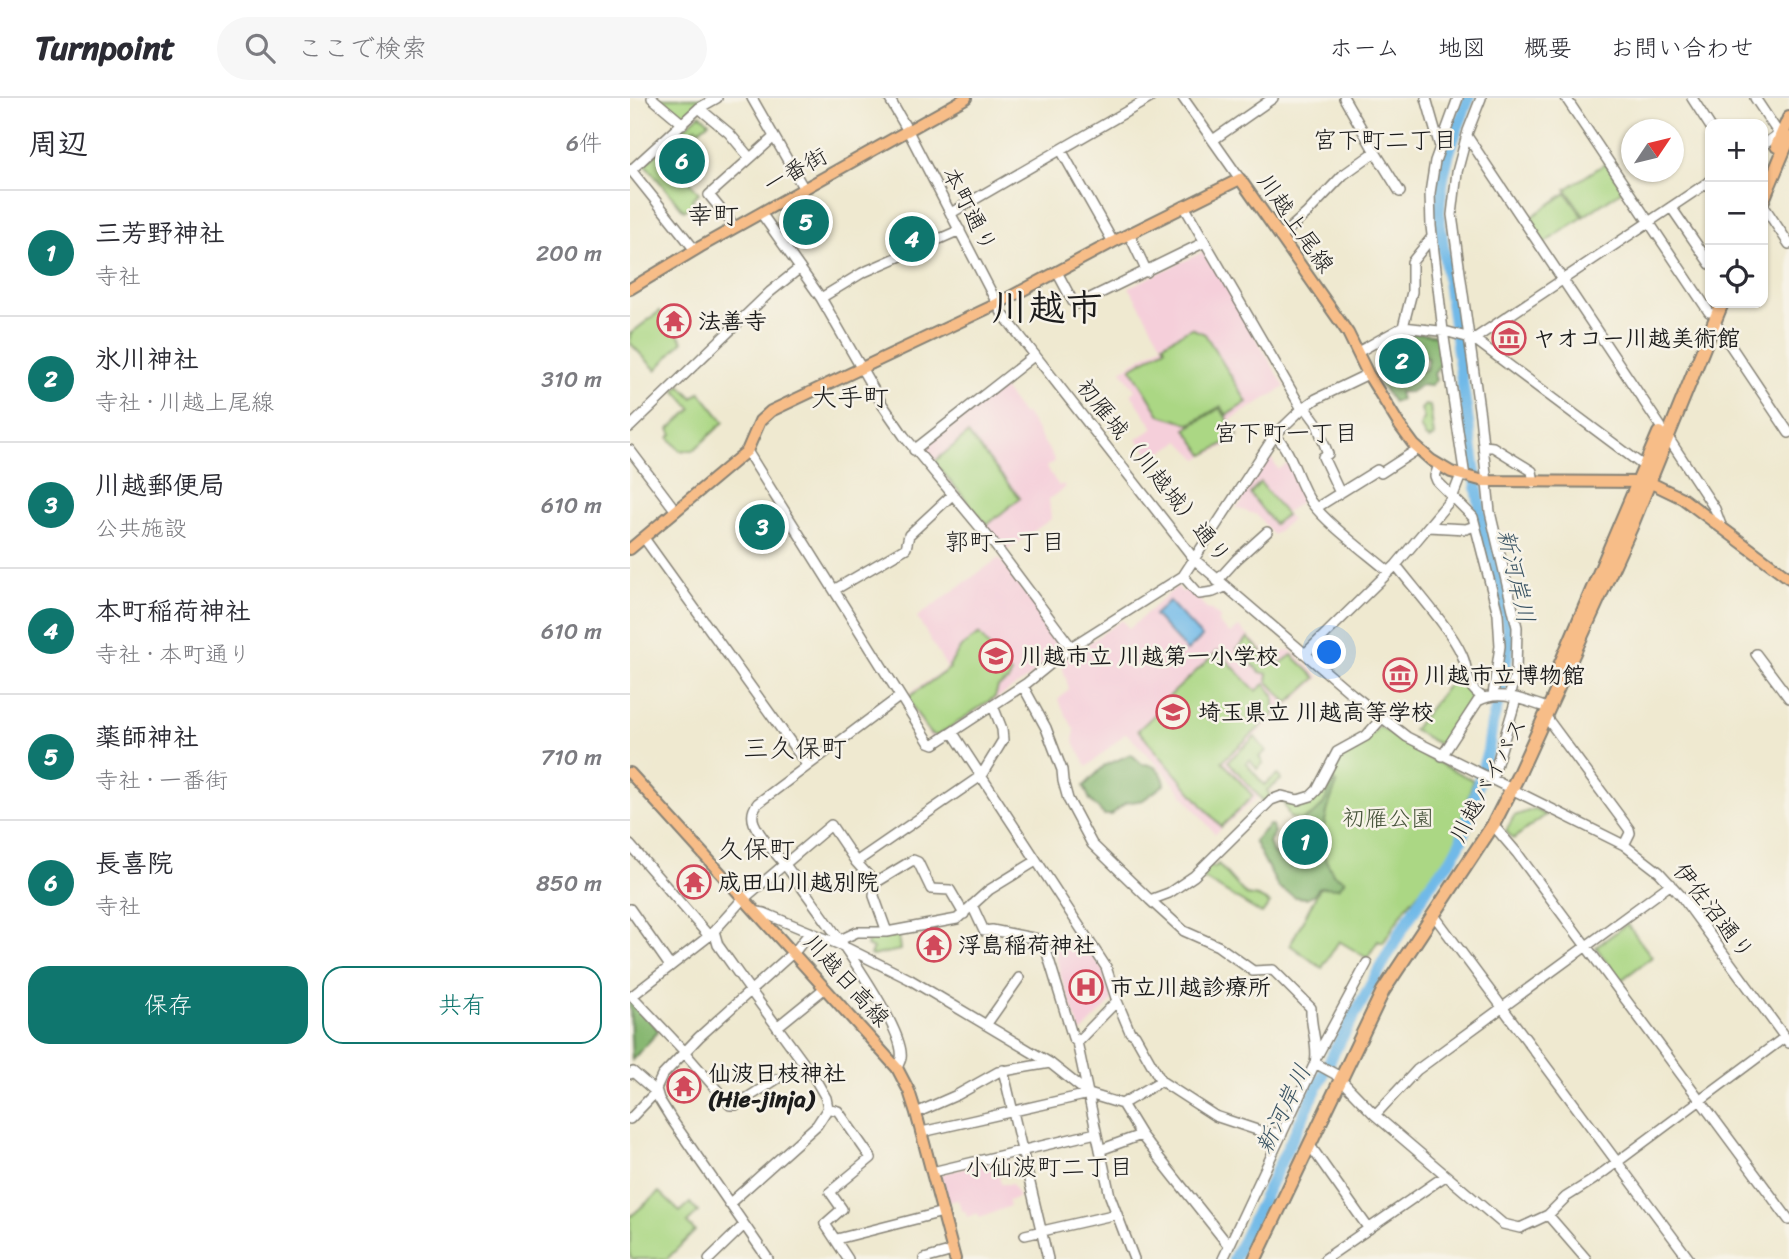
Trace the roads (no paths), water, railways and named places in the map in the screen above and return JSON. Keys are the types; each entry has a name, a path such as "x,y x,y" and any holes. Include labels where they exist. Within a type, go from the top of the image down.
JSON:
{"highway":[{"path":"1768,189 1786,142 1789,118"},
{"path":"1768,170 1786,142"},
{"name":"川越バイパス","path":"1248,1259 1335,1075 1406,938 1474,841 1499,784 1544,711 1644,481 1712,312"},
{"name":"川越バイパス","path":"1644,481 1645,467 1664,431"},
{"name":"川越バイパス","path":"1255,1259 1309,1144 1335,1075 1383,991 1493,825 1499,784"}],"main road":[{"name":"一番街","path":"630,289 966,98"},
{"name":"川越上尾線","path":"630,549 747,451 760,421 771,411 997,304 1240,179 1348,333 1368,374 1401,426 1418,449 1438,465 1465,477 1486,481 1644,481 1682,498 1789,578"},
{"name":"川越日高線","path":"630,773 897,1068 916,1112 954,1255"}],"street":[{"path":"652,98 683,124"},
{"path":"695,250 631,171 699,108 717,98"},
{"path":"752,98 804,189"},
{"name":"本町通り","path":"889,98 997,304"},
{"path":"951,213 1150,98"},
{"path":"1183,98 1240,179"},
{"path":"1213,140 1273,98"},
{"path":"1344,98 1400,192"},
{"path":"1426,98 1440,147"},
{"path":"1305,654 1392,568 1452,498 1465,477 1432,237 1430,193 1435,161 1458,98"},
{"path":"1481,98 1467,136 1454,188 1452,215 1484,446 1490,512 1517,627 1516,672 1499,784"},
{"path":"1566,98 1712,312 1789,433"},
{"path":"1692,98 1706,119"},
{"path":"1755,98 1786,142"},
{"path":"699,108 729,133 750,158"},
{"path":"1467,136 1715,509 1722,528"},
{"path":"1768,142 1776,136 1786,142"},
{"path":"735,227 709,195 774,137"},
{"path":"1061,150 1113,242"},
{"path":"1280,237 1343,175 1375,152"},
{"path":"1469,337 1708,182"},
{"path":"1184,206 1203,243 1303,408 1321,432 1328,454 1323,457 1340,493"},
{"path":"1671,207 1705,257"},
{"path":"1768,210 1789,244"},
{"path":"761,213 821,298 891,418 914,450 994,544 1071,648"},
{"path":"821,298 862,273 960,230"},
{"path":"1129,234 1147,272"},
{"path":"1403,327 1412,292 1412,262 1432,237"},
{"path":"1057,272 1073,303 1078,304 1203,243"},
{"path":"630,427 770,292 800,268"},
{"name":"初雁城（川越城）通り","path":"997,304 1195,560 1381,718 1407,737 1499,784"},
{"path":"1358,352 1403,327 1469,337 1645,467"},
{"path":"914,450 1035,355"},
{"path":"747,451 899,697 929,742 938,743 1023,686 1071,648 1183,576 1275,435 1303,408 1324,394 1368,374"},
{"path":"1275,435 1315,508 1392,568 1429,606 1462,655 1470,687 1489,696 1513,698 1544,711 1629,829 1630,833 1624,845"},
{"path":"1484,446 1493,447 1532,471 1534,483"},
{"path":"1315,508 1377,470 1381,473 1418,449"},
{"path":"630,450 676,512"},
{"path":"1438,465 1435,476 1437,481 1473,517 1498,614 1500,646 1489,696"},
{"path":"834,590 906,548 909,535 953,495"},
{"path":"1428,527 1466,529 1475,526"},
{"path":"1183,576 1199,594 1213,592 1237,559 1267,532"},
{"path":"644,538 807,765"},
{"path":"1756,654 1789,698"},
{"path":"1023,686 1046,728 1062,770 1068,799 1092,844 1184,931 1218,946 1253,971 1273,971 1309,1004 1316,1061 1503,1224 1520,1228 1548,1215 1566,1197 1787,1040"},
{"path":"1442,756 1478,701 1489,696"},
{"path":"897,1068 902,1057 895,1030 884,1008 785,864 754,824 752,813 758,803 899,697"},
{"path":"856,862 981,776 1003,740 1002,729 993,706"},
{"path":"1150,900 1194,876 1271,800 1282,796 1298,800 1311,796 1317,790 1337,752 1366,736 1381,718"},
{"path":"953,733 1106,967 1130,1032 1135,1035 1161,1081 1215,1116 1260,1131 1282,1134"},
{"name":"伊佐沼通り","path":"1499,784 1624,845 1659,872 1671,884 1787,1040"},
{"path":"776,1079 736,1105 730,1105 632,996 711,935 744,898 831,825 856,862 875,883 874,897 887,932"},
{"path":"1493,825 1517,853 1789,1220"},
{"path":"632,850 711,935 814,1077 826,1098 828,1108 817,1125 729,1204"},
{"path":"875,883 913,860 918,862 931,889 950,890 964,914"},
{"path":"841,944 857,932 887,932 957,919 989,890 1036,862"},
{"path":"1375,1115 1417,1070 1671,884"},
{"path":"972,905 984,931 992,930 1044,940 1069,1025 1077,1042 1110,1196 1134,1259"},
{"path":"630,909 670,966"},
{"path":"758,912 841,944 909,979 1050,1063 1089,1094 1122,1104 1141,1135 1229,1246"},
{"path":"1433,915 1689,1259"},
{"path":"630,1119 656,1092 660,1079 684,1052 806,940 810,932"},
{"path":"1223,1259 1316,1061 1367,963"},
{"path":"986,1025 1019,978"},
{"path":"777,1027 825,988"},
{"path":"1077,1042 1117,1001"},
{"path":"916,1112 957,1095 1003,1070 1050,1063"},
{"path":"1003,1070 1048,1259"},
{"path":"630,1074 633,1072 656,1092 668,1114 768,1259"},
{"path":"1122,1104 1161,1081"},
{"path":"922,1132 1089,1094"},
{"path":"828,1108 838,1111 871,1158 830,1192 842,1209 825,1224 848,1259"},
{"path":"932,1172 1096,1133"},
{"path":"1100,1150 1141,1135"},
{"path":"1309,1144 1369,1229"},
{"path":"1325,1259 1445,1176"},
{"path":"837,1239 943,1212"},
{"path":"1025,1235 1117,1214"},
{"path":"1548,1215 1586,1259"},
{"path":"709,1259 744,1225"},
{"path":"924,1259 954,1255"}],"water":[{"path":"1169,601 1202,637 1187,651 1154,615"}],"waterway":[{"name":"新河岸川","path":"1234,1259 1335,1050 1398,936 1461,841 1488,751 1501,692 1509,644 1506,614 1483,529 1439,217 1448,156 1469,98"},
{"path":"1050,944 1052,953"},
{"path":"1070,1015 1078,1035"}],"place":[{"name":"長喜院","path":"682,161"},
{"name":"薬師神社","path":"806,222"},
{"name":"本町稲荷神社","path":"912,239"},
{"name":"法善寺","path":"674,321"},
{"name":"ヤオコー川越美術館","path":"1509,338"},
{"name":"氷川神社","path":"1402,361"},
{"name":"川越郵便局","path":"762,527"},
{"name":"川越市立 川越第一小学校","path":"996,656"},
{"name":"川越市立博物館","path":"1400,675"},
{"name":"埼玉県立 川越高等学校","path":"1173,712"},
{"name":"三芳野神社","path":"1305,842"},
{"name":"成田山川越別院","path":"694,882"},
{"name":"浮島稲荷神社","path":"934,945"},
{"name":"市立川越診療所","path":"1086,987"},
{"name":"仙波日枝神社 (Hie-jinja)","path":"684,1086"}],"district":[{"name":"宮下町二丁目","path":"1385,140"},
{"name":"幸町","path":"713,215"},
{"name":"川越市","path":"1047,307"},
{"name":"大手町","path":"850,397"},
{"name":"宮下町一丁目","path":"1286,433"},
{"name":"郭町一丁目","path":"1005,542"},
{"name":"三久保町","path":"795,748"},
{"name":"久保町","path":"756,849"},
{"name":"小仙波町二丁目","path":"1049,1167"}],"park label":[{"name":"初雁公園","path":"1388,818"}]}
